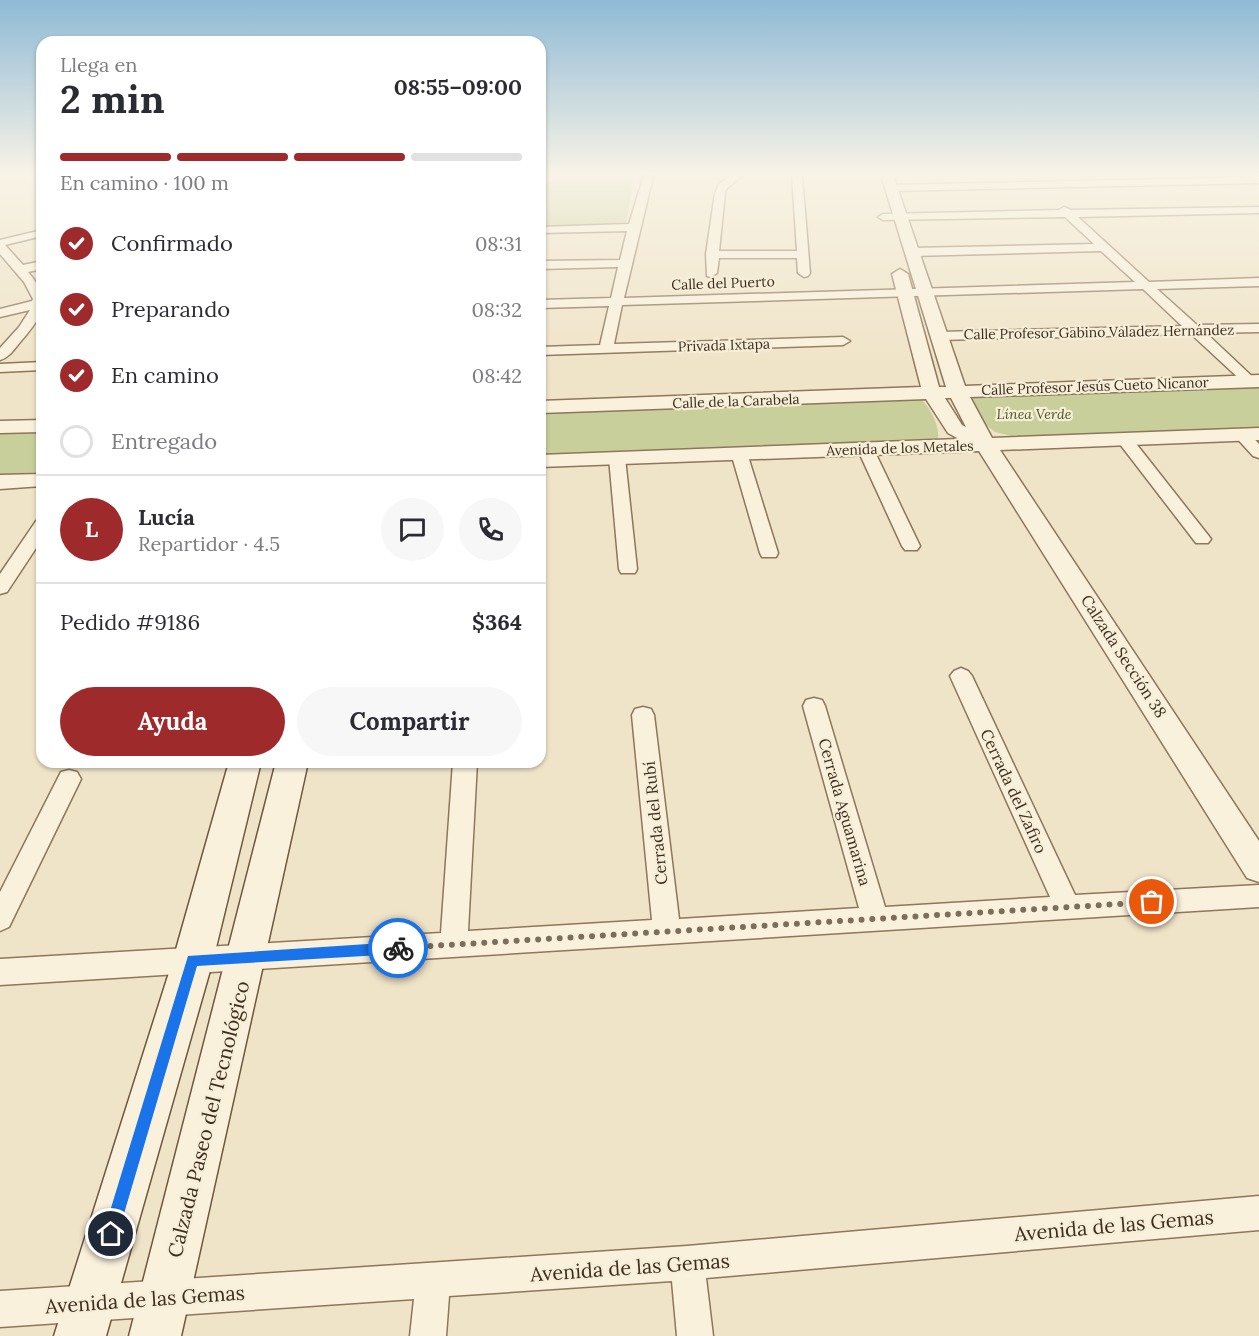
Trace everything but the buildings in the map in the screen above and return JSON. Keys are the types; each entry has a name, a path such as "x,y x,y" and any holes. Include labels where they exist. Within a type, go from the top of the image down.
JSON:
{"main road":[{"path":"85,1319 193,960 244,768"},
{"name":"Calzada Paseo del Tecnológico","path":"155,1336 291,768"}],"street":[{"path":"0,243 24,237"},
{"path":"606,349 630,237"},
{"path":"711,273 714,237"},
{"path":"801,237 804,273"},
{"name":"Calzada Sección 38","path":"907,237 957,391 986,445 1259,868"},
{"path":"1093,237 1255,381"},
{"path":"912,252 1104,247"},
{"path":"0,248 36,292"},
{"path":"712,254 802,255"},
{"name":"Calzada Sección 38","path":"896,261 931,391 955,429 986,445"},
{"path":"546,265 626,263"},
{"path":"19,270 36,266"},
{"name":"Calle del Puerto","path":"546,304 1259,282"},
{"path":"0,313 36,304"},
{"path":"0,356 36,320"},
{"name":"Calle Profesor Gabino Valadez Hernández","path":"939,336 1259,328"},
{"name":"Privada Ixtapa","path":"546,351 843,341"},
{"path":"0,368 36,366"},
{"name":"Calle Profesor Jesús Cueto Nicanor","path":"931,391 1255,381"},
{"name":"Calle de la Carabela","path":"546,408 782,400 931,391"},
{"path":"0,427 36,426"},
{"path":"1250,434 1259,453"},
{"name":"Avenida de los Metales","path":"546,461 1250,434"},
{"path":"1124,439 1202,539"},
{"path":"865,448 911,546"},
{"path":"739,453 769,553"},
{"path":"617,458 628,569"},
{"path":"0,482 36,480"},
{"path":"0,588 36,534"},
{"name":"Cerrada del Zafiro","path":"961,676 1067,906"},
{"name":"Cerrada Aguamarina","path":"814,706 875,918"},
{"name":"Cerrada del Rubí","path":"644,715 667,932"},
{"path":"454,945 465,768"},
{"path":"0,919 69,779"},
{"path":"0,972 1259,896"},
{"name":"Avenida de las Gemas","path":"0,1309 85,1319 165,1297 687,1263 1259,1213"},
{"path":"687,1263 695,1336"},
{"path":"428,1336 433,1281"}],"green space":[{"name":"Línea Verde","path":"1259,383 1259,430 1019,438 995,432 986,425 964,393"},
{"path":"919,398 930,410 936,422 938,438 934,441 546,458 546,411"},
{"path":"36,429 36,474 0,476 0,431"}],"way so far":[{"path":"398,948 1152,902"}],"route":[{"path":"111,1234 193,960 398,948"}]}
